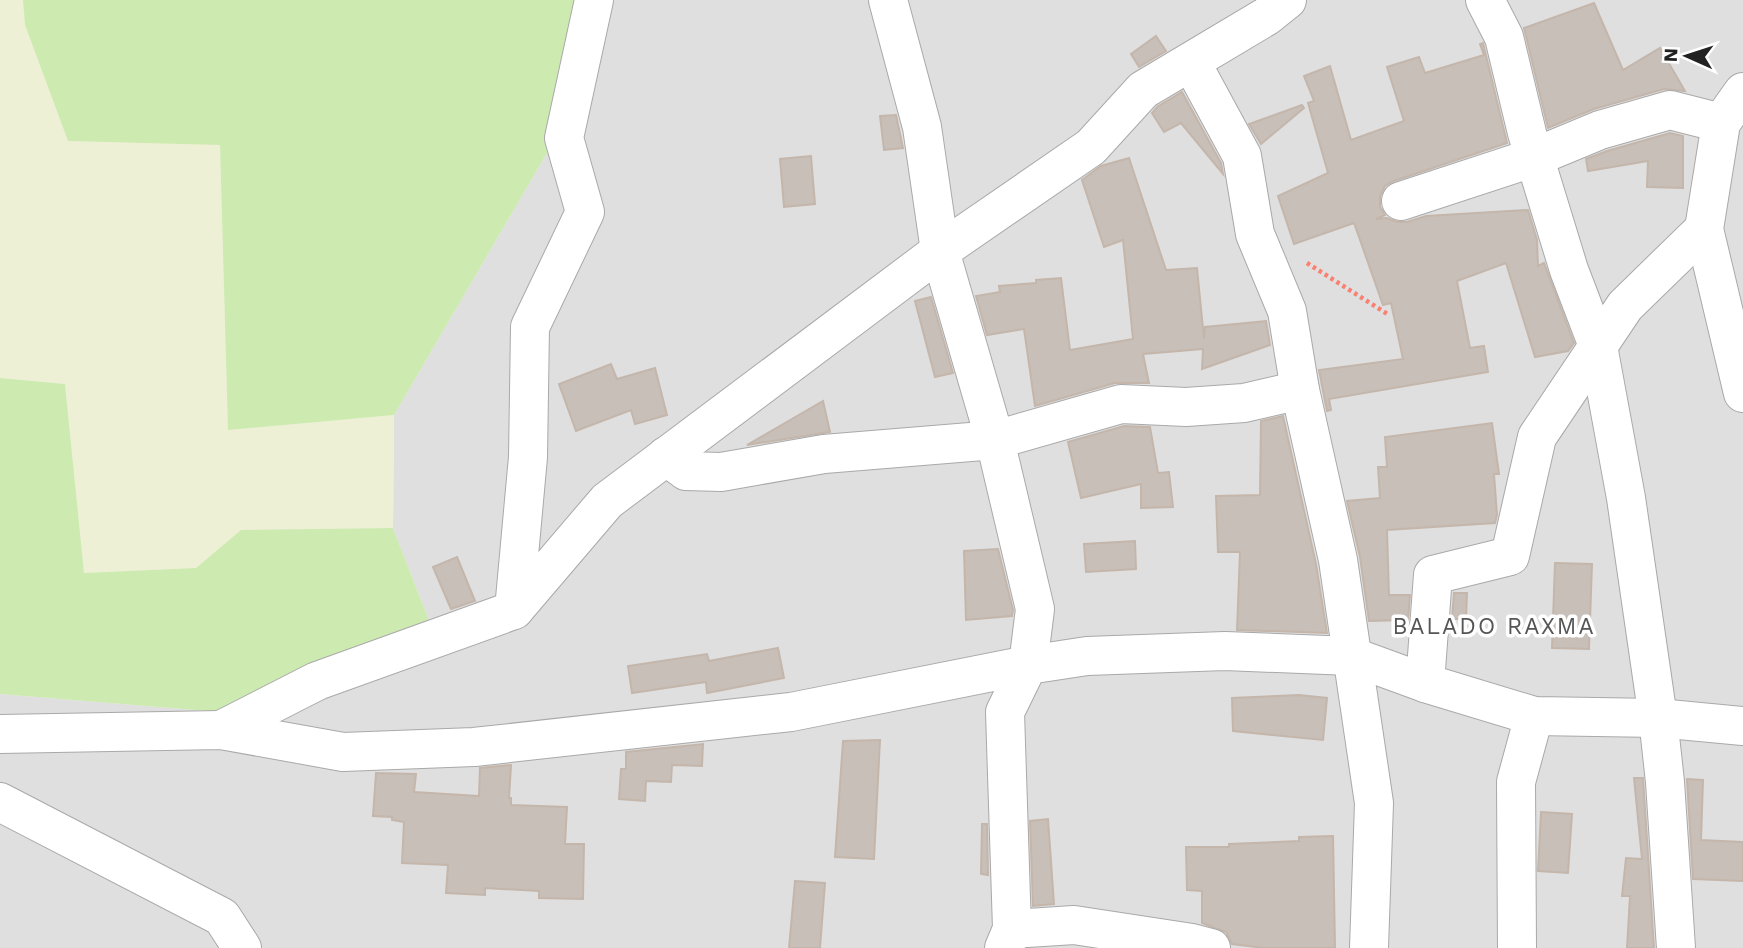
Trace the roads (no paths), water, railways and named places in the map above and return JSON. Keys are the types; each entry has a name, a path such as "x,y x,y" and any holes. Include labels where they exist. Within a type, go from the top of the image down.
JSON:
{"street":[{"path":"514,610 528,457 530,327 585,212 564,138 594,0"},
{"path":"888,0 922,127 940,251 995,440 1035,609 1028,665 1005,712 1008,938 1074,925 1211,948"},
{"path":"221,730 317,681 514,610 607,501 940,251 1091,147 1143,90 1267,16 1287,0"},
{"path":"1485,0 1504,37 1535,157 1569,270 1598,346 1626,498 1658,718 1676,948"},
{"path":"1191,62 1242,156 1255,234 1287,311 1300,390 1338,560 1374,803 1369,948"},
{"path":"1743,92 1721,123 1704,229 1743,393"},
{"path":"1401,201 1535,157 1600,130 1670,110 1721,123"},
{"path":"1425,682 1433,575 1510,556 1537,437 1625,306 1704,229"},
{"path":"666,456 686,471 721,472 824,454 995,440 1121,404 1186,407 1244,403 1300,390"},
{"path":"0,734 221,730 343,752 474,747 792,712 1028,665 1087,656 1225,651 1351,656 1534,716 1658,718 1743,726"},
{"path":"1517,948 1517,782 1534,716"},
{"path":"0,802 222,917 243,948"}],"district":[{"name":"BALADO RAXMA","path":"1494,626"}]}
